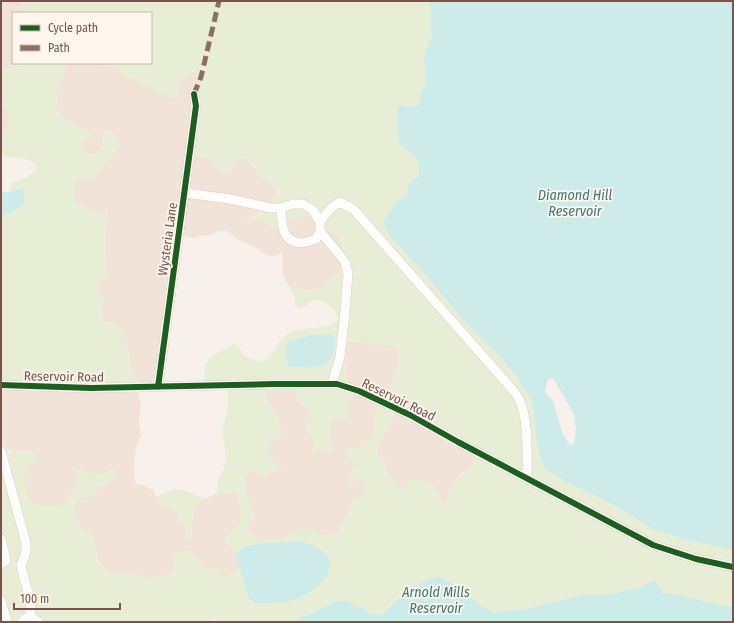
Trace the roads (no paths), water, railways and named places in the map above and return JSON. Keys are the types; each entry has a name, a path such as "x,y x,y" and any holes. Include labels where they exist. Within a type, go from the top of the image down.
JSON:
{"street":[{"name":"Wysteria Lane","path":"158,387 196,106 194,94"},
{"path":"185,193 230,199 271,208 281,208 293,204 303,204 313,210 320,226 345,262 348,274 340,357 332,384"},
{"path":"281,208 282,230 289,239 300,243 316,239 320,226 330,208 340,202 354,210 512,389 519,399 525,417 527,478"},
{"name":"Reservoir Road","path":"1,385 16,387 91,388 337,384 359,391 410,415 653,545 696,559 733,567"},
{"path":"1,451 26,542 26,551 21,566 35,620 26,618 22,622"},
{"path":"1,539 4,562 10,561 21,566"},
{"path":"1,601 7,622"}],"water":[{"name":"Diamond Hill Reservoir","path":"430,1 733,1 733,550 683,539 654,529 601,498 569,484 544,467 536,439 534,409 531,400 517,377 501,358 459,315 423,272 389,235 383,222 396,203 407,194 410,183 419,176 419,165 416,157 403,147 398,138 397,107 399,104 408,107 418,105 423,88 426,84 424,56 432,35","holes":["553,378 574,414 576,428 574,443 570,445 563,435 553,401 545,392 547,380"]},
{"path":"22,188 25,198 23,206 1,217 1,192 9,192"},
{"path":"333,334 335,338 335,345 333,353 327,364 307,368 288,366 285,354 288,342 308,336"},
{"path":"301,541 324,552 330,561 330,568 323,581 310,592 292,601 266,604 255,603 249,598 235,554 245,546"},
{"name":"Arnold Mills Reservoir","path":"437,577 444,578 459,587 478,604 495,612 525,609 583,595 611,594 643,587 653,580 659,586 662,593 680,595 733,607 733,622 292,622 338,600 347,601 374,615 382,615 413,587"}]}
